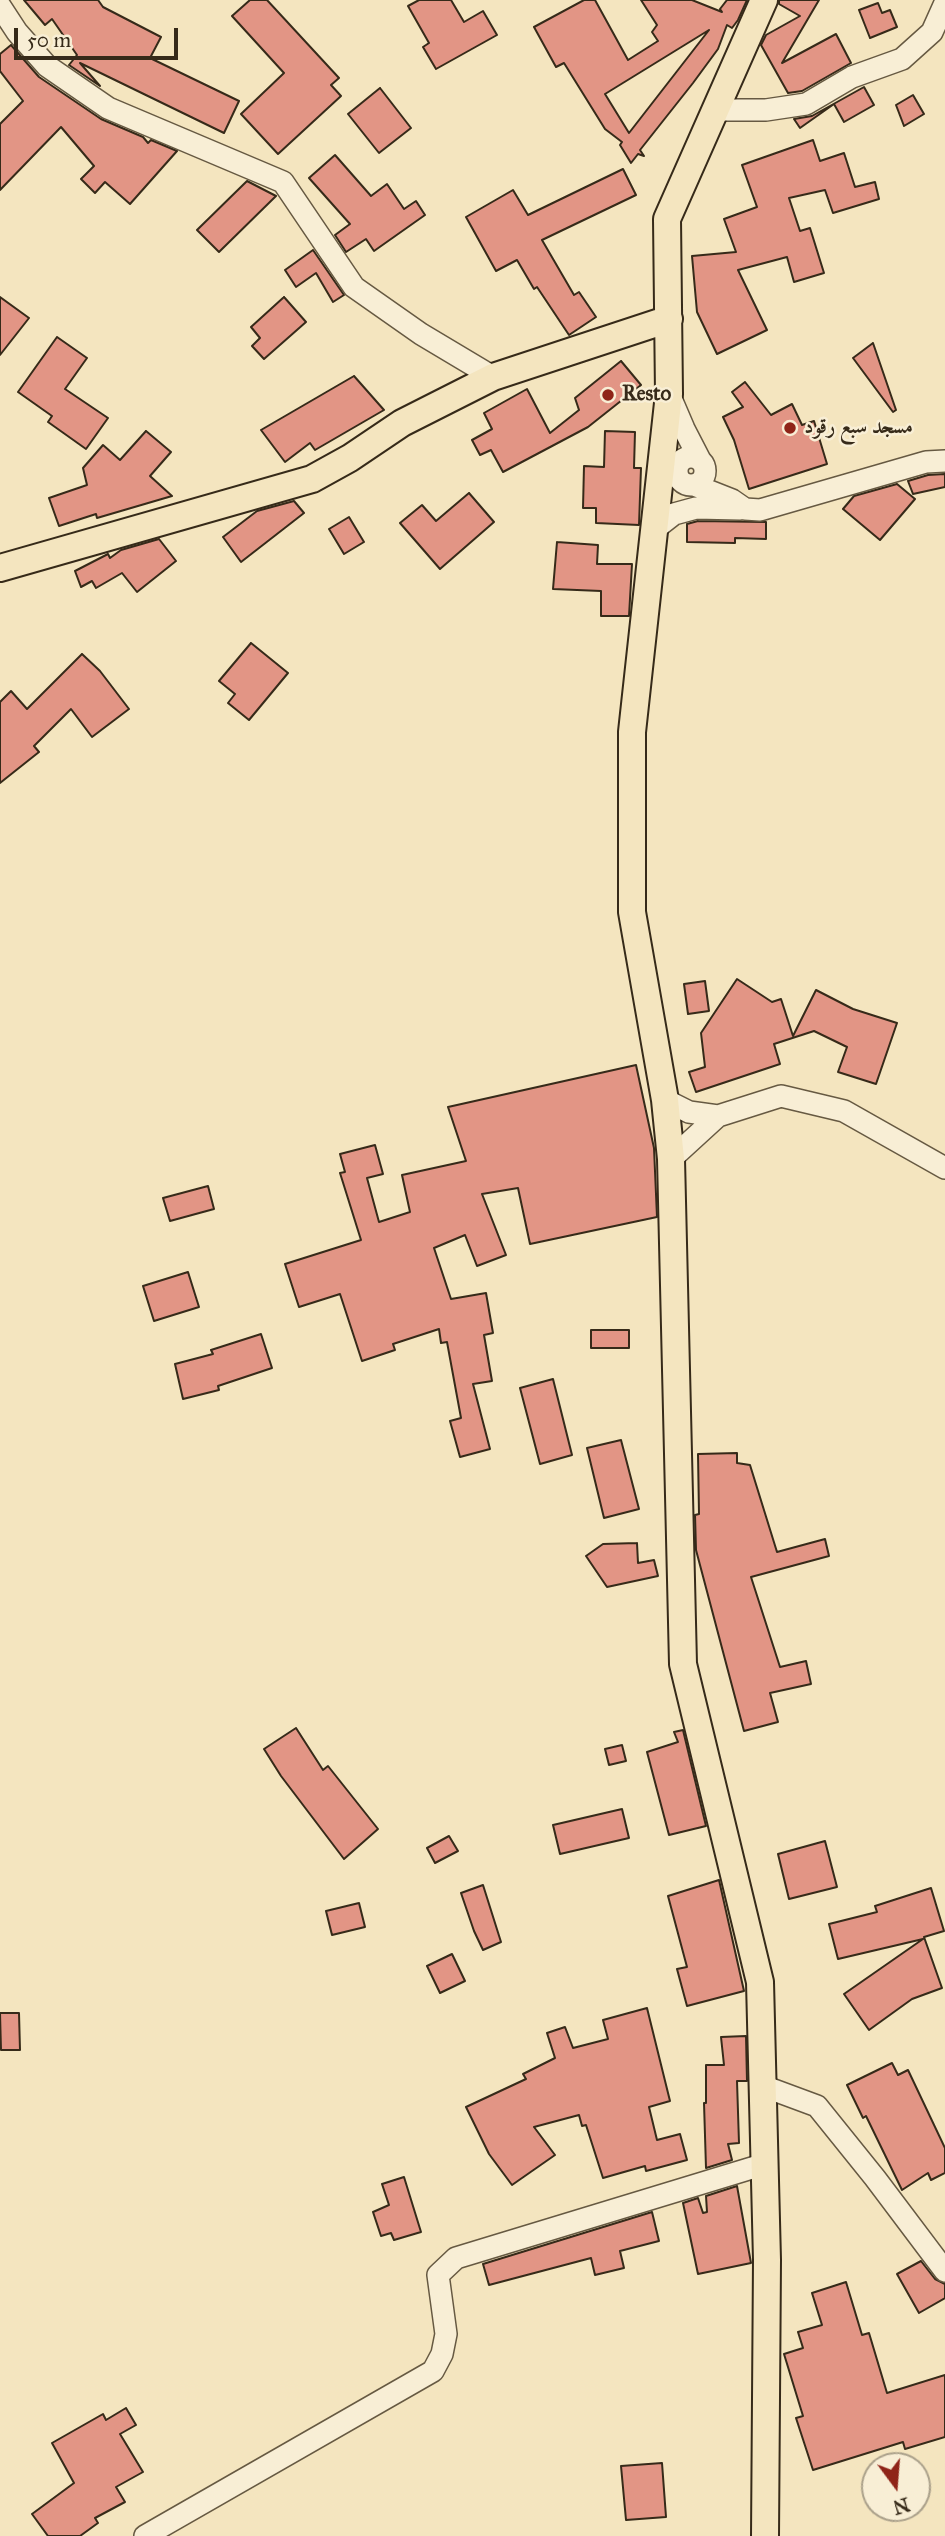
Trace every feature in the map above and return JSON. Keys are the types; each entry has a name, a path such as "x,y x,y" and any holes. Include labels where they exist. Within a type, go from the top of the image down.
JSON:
{"main road":[{"path":"764,0 667,219 669,394 632,732 632,912 665,1100 671,1159 683,1664 761,1982 767,2274 765,2536"},
{"path":"0,568 312,479 350,458 402,423 493,377 669,319"}],"street":[{"path":"717,110 766,110 806,104 852,77 902,59 938,40 945,3"},
{"path":"0,6 17,32 47,66 108,108 283,182 354,287 421,334 493,377"},
{"path":"669,394 684,429 693,474 738,505"},
{"path":"656,528 674,514 696,508 738,505 760,510 926,462 945,461"},
{"path":"656,528 693,474"},
{"path":"671,1159 718,1116 781,1096 844,1111 945,1168"},
{"path":"665,1100 689,1112 718,1116"},
{"path":"763,2085 817,2106 945,2271"},
{"path":"145,2536 433,2371 442,2354 446,2334 438,2275 456,2258 765,2164"}],"building":[{"path":"24,0 98,0 103,7 161,37 150,58 239,101 224,133 80,63 100,86 69,65 77,55 52,19 45,25"},
{"path":"250,0 267,0 339,78 331,85 341,96 278,154 241,114 284,73 232,16"},
{"path":"419,0 451,0 464,22 483,11 497,35 436,69 423,47 429,43 408,6"},
{"path":"584,0 595,0 628,60 658,41 652,32 657,25 641,0 692,0 722,12 720,9 727,0 747,0 732,28 727,25 718,49 640,150 644,156 638,154 631,163 620,145 622,142 605,129 564,63 556,67 534,27","holes":["709,30 629,133 605,94"]},
{"path":"779,0 819,0 782,63 836,34 851,63 802,91 788,93 761,45 766,35 800,16 779,4"},
{"path":"878,3 882,13 890,10 897,27 870,38 859,10"},
{"path":"11,45 39,77 101,119 143,137 148,143 151,140 177,151 130,204 105,182 95,193 81,179 94,166 61,127 0,190 0,124 23,101 0,71 0,54"},
{"path":"864,87 874,105 844,122 834,104 800,128 794,119 812,116"},
{"path":"380,88 411,128 379,153 348,114"},
{"path":"913,95 924,114 904,126 896,105"},
{"path":"813,140 820,161 844,153 855,187 875,182 879,199 833,213 825,190 789,198 800,231 810,228 824,273 794,282 787,257 738,270 767,330 717,354 697,312 692,256 736,252 724,219 757,207 742,165"},
{"path":"335,155 371,196 387,184 404,209 416,201 425,215 374,251 366,239 346,252 335,235 350,224 309,178"},
{"path":"623,169 636,195 542,240 574,295 579,292 596,317 569,335 537,287 534,289 517,260 496,271 466,217 513,190 528,215"},
{"path":"247,181 276,196 219,252 197,230"},
{"path":"313,250 344,295 333,302 316,273 296,287 285,270"},
{"path":"0,297 29,318 0,355"},
{"path":"284,297 306,322 264,359 252,346 260,338 251,327"},
{"path":"57,337 87,358 65,389 108,418 86,449 48,422 52,416 18,392"},
{"path":"873,343 896,410 893,412 853,358"},
{"path":"621,361 641,385 588,427 503,472 491,450 480,455 472,440 492,429 484,413 527,389 550,433 579,410 575,398"},
{"path":"354,376 384,410 315,450 310,443 285,462 261,430"},
{"path":"745,382 771,415 792,404 802,425 814,421 827,464 749,489 734,440 723,417 743,407 732,392"},
{"path":"146,431 171,452 150,476 172,496 97,518 96,514 59,526 49,498 87,485 83,468 103,445 120,460"},
{"path":"605,431 635,432 634,468 641,468 639,525 596,523 596,508 583,508 584,466 604,467"},
{"path":"945,474 945,487 913,494 908,481 928,475"},
{"path":"897,484 915,499 880,540 843,509 854,496"},
{"path":"469,493 494,522 440,569 400,523 422,505 436,521"},
{"path":"294,501 304,513 241,562 223,537 257,511"},
{"path":"349,517 364,542 344,554 329,529"},
{"path":"698,521 766,522 766,539 735,538 735,543 687,542 687,524"},
{"path":"159,539 176,561 137,592 122,573 96,588 92,581 81,587 75,571 108,554 110,558 121,550"},
{"path":"557,542 598,545 597,564 632,564 629,616 601,616 601,591 553,589"},
{"path":"251,643 288,673 249,720 228,703 235,694 219,681"},
{"path":"82,654 100,671 129,709 92,737 71,709 34,746 39,752 0,783 0,702 11,691 27,709"},
{"path":"737,979 772,1002 781,999 793,1036 816,990 853,1009 897,1023 876,1084 838,1072 847,1047 814,1031 774,1044 780,1064 696,1092 689,1072 705,1067 701,1033"},
{"path":"705,981 709,1011 688,1014 684,984"},
{"path":"636,1065 654,1148 657,1217 530,1244 518,1188 482,1194 506,1255 477,1266 465,1235 434,1248 451,1299 486,1293 493,1333 484,1335 492,1381 473,1384 490,1449 460,1457 450,1421 461,1418 447,1342 441,1343 439,1329 393,1344 395,1350 362,1361 340,1294 299,1307 285,1264 361,1240 340,1173 345,1172 340,1154 375,1145 383,1174 367,1178 379,1222 410,1212 402,1175 466,1161 448,1107"},
{"path":"208,1186 214,1209 170,1221 163,1198"},
{"path":"188,1272 199,1307 154,1321 143,1286"},
{"path":"591,1330 629,1330 629,1348 591,1348"},
{"path":"261,1334 272,1368 218,1386 219,1390 183,1399 175,1364 213,1354 211,1350"},
{"path":"553,1379 572,1455 540,1464 520,1388"},
{"path":"621,1440 639,1509 604,1518 587,1448"},
{"path":"737,1453 737,1463 750,1465 777,1552 825,1539 829,1556 751,1577 780,1667 806,1661 811,1684 770,1693 778,1722 744,1731 696,1550 695,1515 699,1514 698,1454"},
{"path":"637,1543 638,1563 654,1560 658,1576 607,1587 586,1556 603,1544"},
{"path":"296,1728 323,1770 328,1766 378,1829 344,1859 281,1776 264,1749"},
{"path":"683,1730 706,1826 669,1835 647,1752 678,1742 674,1732"},
{"path":"622,1745 626,1761 609,1765 605,1749"},
{"path":"622,1809 629,1838 560,1854 553,1825"},
{"path":"449,1836 458,1851 435,1863 427,1848"},
{"path":"825,1841 837,1887 789,1899 778,1854"},
{"path":"719,1880 744,1991 687,2006 677,1969 687,1967 668,1896"},
{"path":"483,1885 501,1942 483,1950 461,1893"},
{"path":"931,1888 944,1931 924,1937 942,1988 912,1999 869,2030 844,1994 923,1939 838,1959 829,1924 877,1912 875,1906"},
{"path":"359,1903 365,1927 332,1935 326,1911"},
{"path":"452,1954 465,1981 440,1993 427,1966"},
{"path":"647,2008 670,2101 649,2107 657,2140 680,2134 687,2160 646,2171 645,2166 603,2178 586,2125 582,2126 579,2115 534,2127 555,2155 512,2185 489,2154 466,2107 526,2079 523,2074 555,2058 547,2033 565,2027 573,2048 608,2039 603,2020"},
{"path":"0,2013 19,2013 20,2050 1,2050"},
{"path":"746,2036 747,2081 737,2081 739,2143 728,2144 732,2160 706,2168 706,2065 724,2065 721,2037"},
{"path":"892,2063 898,2075 908,2070 945,2148 945,2173 931,2180 928,2173 902,2190 866,2116 863,2118 847,2085"},
{"path":"404,2177 421,2232 394,2240 391,2233 381,2236 373,2212 389,2205 382,2184"},
{"path":"737,2186 751,2263 698,2274 683,2203 698,2198 703,2213 707,2212 706,2196"},
{"path":"652,2212 659,2241 620,2251 624,2268 595,2275 591,2258 489,2285 483,2264"},
{"path":"921,2261 935,2279 945,2284 945,2298 919,2313 897,2274"},
{"path":"846,2282 862,2335 869,2333 887,2393 945,2375 945,2437 905,2449 903,2442 871,2452 861,2452 861,2455 813,2470 796,2418 803,2416 784,2354 803,2348 798,2332 822,2325 812,2293"},
{"path":"126,2408 136,2425 120,2434 143,2472 116,2487 125,2502 95,2518 98,2523 80,2536 48,2536 32,2514 74,2483 52,2443 103,2414 106,2420"},
{"path":"662,2463 666,2517 626,2520 621,2466"}],"place":[{"name":"Resto","path":"608,395"},
{"name":"مسجد سبع رقود","path":"790,428"}]}
